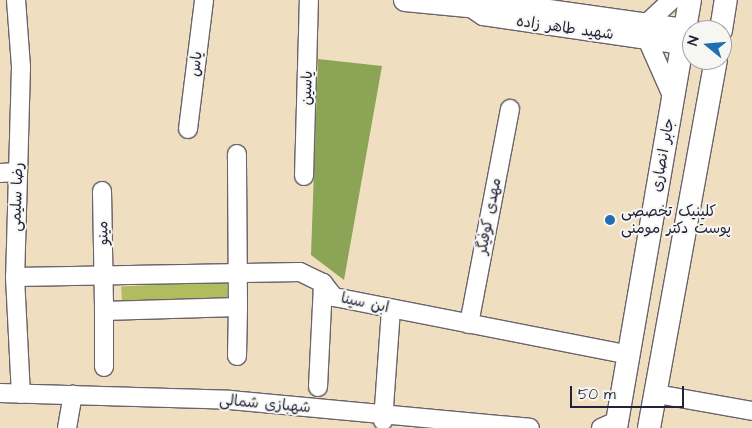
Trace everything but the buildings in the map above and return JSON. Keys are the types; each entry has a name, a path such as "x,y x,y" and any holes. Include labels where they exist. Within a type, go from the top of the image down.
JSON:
{"main road":[{"path":"405,0 479,2"},
{"name":"جابر انصاری","path":"689,20 690,0"},
{"path":"723,20 726,0"},
{"name":"جابر انصاری","path":"611,426 629,355 672,98 682,62"},
{"path":"649,428 657,394 714,70"}],"street":[{"name":"رضا سلیمی","path":"16,0 21,67 15,276 21,394"},
{"name":"یاس","path":"188,129 204,0"},
{"name":"یاسین","path":"304,176 309,0"},
{"path":"672,0 647,31 672,98"},
{"name":"شهید طاهر زاده","path":"479,2 483,16 682,36"},
{"name":"مهدی کوفیگر","path":"469,324 510,109"},
{"path":"237,154 237,356"},
{"path":"0,172 18,172"},
{"name":"مینو","path":"102,191 104,367"},
{"name":"ابن سینا","path":"15,276 300,272 323,283 334,297 629,355"},
{"path":"318,387 323,283"},
{"path":"104,311 238,306"},
{"path":"384,418 391,308"},
{"name":"شهبازی شمالی","path":"0,394 72,398"},
{"path":"657,394 752,411"},
{"path":"68,428 72,398"},
{"name":"شهبازی شمالی","path":"0,400 72,398 230,400 461,428"},
{"name":"شهبازی شمالی","path":"410,423 530,428"}],"green space":[{"path":"318,59 382,66 344,280 311,255"},
{"path":"227,281 228,299 122,305 121,287"}],"place":[{"name":"کلینیک تخصصی پوست دکتر مومنی","path":"610,220"}]}
